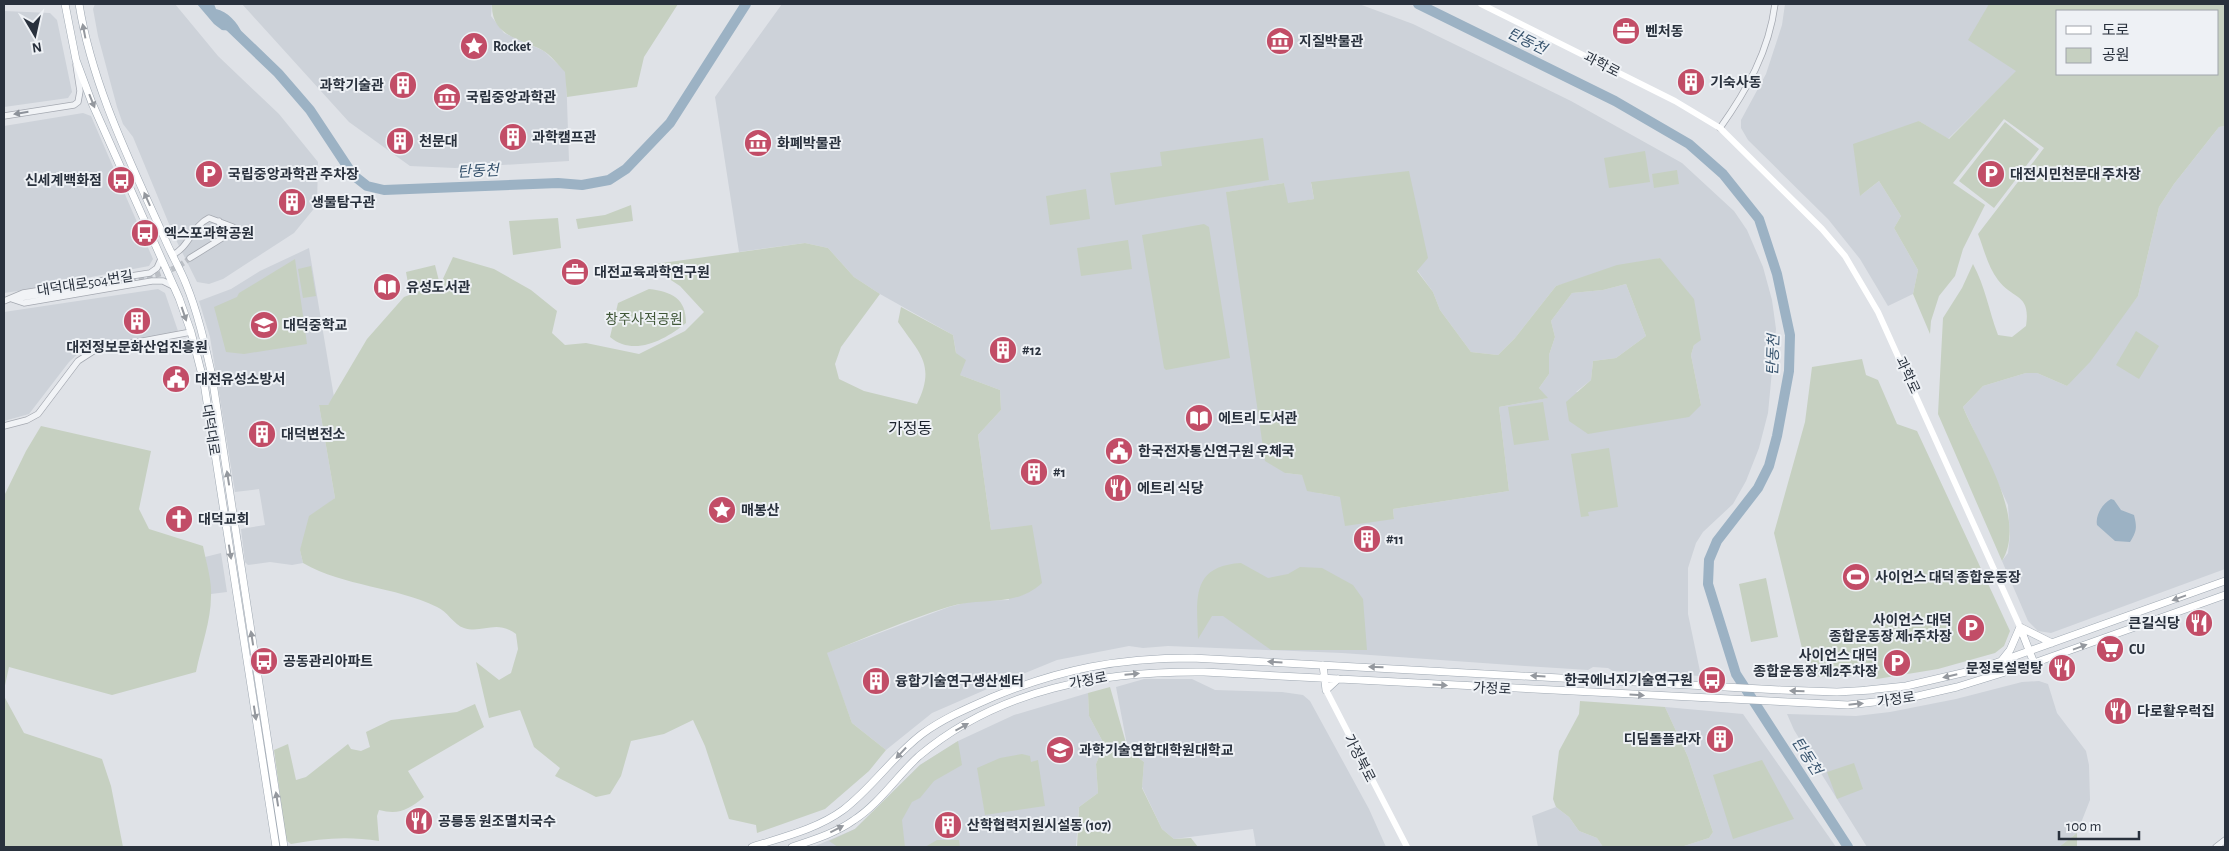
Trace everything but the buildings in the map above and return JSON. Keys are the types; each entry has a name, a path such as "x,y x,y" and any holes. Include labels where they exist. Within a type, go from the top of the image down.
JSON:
{"main road":[{"name":"대덕대로","path":"65,4 76,60 92,103 173,286 191,332 204,383 276,847"},
{"name":"대덕대로","path":"79,4 96,80 196,308 212,376 284,847"},
{"name":"과학로","path":"1481,4 1675,101 1720,128 1822,229 1858,277 1907,374 2034,663"},
{"name":"가정로","path":"752,847 823,823 844,809 908,745 942,720 1019,686 1097,664 1149,658 1323,664 1762,689 1837,692 1872,690 1867,690 1906,686 1967,672 2225,581"},
{"name":"가정로","path":"792,847 825,835 855,820 919,757 941,740 983,716 1035,694 1088,679 1152,672 1309,676 1848,705 1909,698 1957,687 2034,663 2225,595"},
{"path":"2001,661 2010,650 2020,628 2052,643"},
{"name":"가정북로","path":"1323,664 1326,690 1407,847"},
{"path":"1309,676 1318,681 1326,690 1339,678"}],"street":[{"path":"1720,128 1748,85 1761,59 1771,28 1775,4"},
{"path":"4,116 74,105 78,102 80,90 76,60"},
{"path":"172,255 178,252 204,220 209,218 233,227 220,240 190,258"},
{"path":"220,221 222,230 220,240"},
{"name":"대덕대로504번길","path":"12,299 150,273 157,268 161,259"},
{"path":"106,282 113,281 115,285 111,289"},
{"path":"4,301 12,299 24,303 152,281 163,281 173,286"},
{"path":"4,426 26,420 38,414 78,361 95,350 191,332"},
{"path":"2216,847 2225,840"}],"shaded area":[{"path":"95,4 175,4 218,56 279,114 318,162 317,205 294,233 223,279 209,284 197,282 174,236 133,137 123,124 98,36 93,9"},
{"name":"국립중앙과학관","path":"242,4 492,4 491,16 504,33 544,51 566,72 569,161 455,168 410,166 349,122"},
{"path":"782,4 1359,4 1413,24 1571,101 1682,163 1734,211 1747,230 1763,267 1772,300 1776,329 1768,413 1759,448 1746,481 1733,504 1703,532 1696,543 1688,568 1688,614 1701,676 1613,671 1608,668 1593,667 1588,670 1342,653 1168,646 1143,648 1129,646 1057,660 1001,683 932,713 886,750 852,723 826,653 949,607 972,601 1009,600 991,530 978,435 1001,410 1000,390 960,375 953,335 880,294 854,277 828,248 805,243 739,252 715,97","holes":["1284,183 1287,204 1314,199 1311,183 1417,270 1433,292 1440,310 1471,352 1498,355 1515,338 1556,286 1660,258 1694,345 1691,355 1701,405 1576,392 1591,380 1593,361 1616,358 1646,336 1626,284 1603,290 1572,293 1551,321 1555,337 1549,355 1549,374 1539,388 1547,398 1499,407 1509,491 1393,509 1394,519 1340,497 1318,493 1302,475 1285,473 1227,192"]},
{"path":"1785,4 1989,4 2017,71 1948,139 1919,121 1860,196 1879,181 1901,216 1894,228 1918,270 1913,294 1888,306 1860,259 1828,219 1748,140 1741,128 1741,120 1766,74 1782,25"},
{"path":"4,11 50,13 57,20 72,92 68,98 4,107"},
{"path":"83,113 91,116 153,259 149,266 86,278 80,282 4,293 4,126"},
{"path":"2225,126 2225,569 2051,633 2038,631 2028,621 2002,561 2008,553 2010,536 2008,505 1963,407 1983,386 2026,373 2037,373 2067,386 2138,296 2159,207 2174,184 2219,127"},
{"path":"309,248 334,397 328,405 319,405 335,498 329,503 300,550 303,563 292,565 270,562 248,565 245,562 241,529 265,525 259,489 235,492 210,337 199,301 231,289 260,271"},
{"path":"158,289 165,293 178,331 174,334 84,348 69,362 29,414 4,421 4,312"},
{"path":"221,553 227,592 211,594 205,557"},
{"path":"1144,679 1192,679 1215,690 1282,692 1303,695 1310,701 1369,809 1386,847 1256,847 1253,829 1174,839 1162,829 1142,787 1144,762 1128,750 1116,687"},
{"path":"2039,681 2048,684 2057,713 2086,751 2089,765 2090,800 2077,833 2059,847 1867,847 1794,730 1787,714 1856,716 1890,712 1956,699 2022,682"},
{"path":"1088,693 1089,716 1104,744 1096,764 1098,793 1079,807 1076,847 813,847 855,829 920,765 958,741 1014,715"},
{"path":"1665,707 1743,714 1836,847 1681,847 1709,838 1713,832 1688,757"},
{"path":"1556,807 1569,817 1579,831 1597,838 1603,847 1538,847 1532,816"}],"green space":[{"path":"492,4 678,4 644,57 637,87 567,97 565,72 545,52 516,39 501,29 493,15"},
{"path":"1989,4 2225,4 2225,126 2219,127 2174,184 2159,207 2138,296 2090,362 2067,386 2037,373 2026,373 1983,386 1963,407 1990,462 2006,504 2009,525 2008,544 2002,561 1938,414 1943,318 1962,288 1973,264 1984,290 1998,335 2012,337 2026,326 2027,315 2023,302 1998,280 1989,264 1978,234 2044,148 2004,119 1953,183 1985,205 1963,249 1955,276 1939,296 1931,321 1930,334 1913,294 1918,270 1894,228 1901,216 1879,181 1860,196 1853,144 1919,121 1949,139 2016,71 1968,40"},
{"path":"2005,122 2039,149 1994,208 1959,181"},
{"path":"1263,138 1269,180 1115,205 1110,173 1162,166 1160,152"},
{"path":"1645,151 1650,182 1609,188 1604,158"},
{"path":"1677,170 1679,184 1654,188 1652,174"},
{"path":"1409,171 1428,258 1417,271 1433,292 1440,310 1471,352 1498,355 1515,338 1556,286 1617,265 1660,258 1694,299 1701,340 1694,345 1691,355 1701,405 1689,417 1588,434 1569,421 1566,402 1591,380 1593,361 1616,358 1646,336 1626,284 1603,290 1572,293 1551,321 1555,337 1549,355 1549,374 1539,388 1548,398 1499,407 1509,491 1393,509 1394,519 1345,526 1340,497 1307,491 1302,475 1285,473 1265,461 1226,192 1284,183 1288,203 1314,199 1311,182"},
{"path":"1086,189 1090,219 1050,225 1046,196"},
{"path":"631,205 633,221 578,229 576,219 605,215"},
{"path":"558,218 561,248 513,255 509,221"},
{"path":"1204,224 1209,227 1230,358 1166,370 1164,368 1142,235"},
{"path":"1128,240 1132,269 1081,276 1077,248"},
{"path":"805,243 828,248 854,277 880,294 841,347 835,364 839,379 864,391 917,404 923,391 925,369 919,352 898,322 901,307 953,335 956,353 966,360 960,375 1000,390 1001,410 978,435 991,530 1032,525 1042,583 1031,591 1009,599 948,607 827,653 852,723 886,750 869,771 825,809 757,833 756,825 729,819 705,746 693,720 664,734 631,741 621,776 610,794 596,797 555,776 560,768 534,747 520,710 489,718 476,662 499,680 511,673 518,649 516,634 496,627 464,628 441,609 421,600 336,577 303,563 300,550 309,516 335,498 319,405 328,405 367,339 404,297 441,283 453,257 494,269 531,290 557,311 552,333 565,345 586,343 639,354 685,331 704,312 680,286 648,265"},
{"path":"295,259 307,344 244,354 226,352 214,307 237,297 239,293"},
{"path":"435,265 439,281 409,289 406,272"},
{"path":"311,266 316,296 303,298 298,269"},
{"name":"창주사적공원","path":"649,289 671,294 676,298 683,308 686,323 659,340 639,346 619,343 610,337 618,303"},
{"path":"2136,331 2159,346 2139,379 2116,365"},
{"path":"1862,359 1866,375 1878,380 1897,424 1917,431 2010,631 2004,646 1995,653 1938,669 1877,679 1861,675 1809,677 1774,533 1805,422 1812,367"},
{"path":"1543,402 1549,440 1514,445 1508,407"},
{"path":"41,426 151,451 139,509 149,529 203,546 211,590 211,605 196,672 112,695 9,667 4,690 4,496 26,451"},
{"path":"1609,448 1618,507 1588,512 1589,516 1581,517 1571,454"},
{"path":"1241,563 1268,578 1288,574 1300,567 1322,568 1353,585 1363,599 1367,650 1271,650 1223,616 1212,616 1198,639 1198,599 1200,588 1205,578 1213,571 1224,566"},
{"path":"1766,578 1778,637 1751,642 1739,584"},
{"path":"1110,687 1128,750 1144,762 1142,788 1162,829 1174,839 1191,838 1198,847 1077,847 1079,807 1098,793 1096,764 1104,744 1089,716 1088,693"},
{"path":"4,696 24,733 102,759 111,786 123,847 4,847"},
{"path":"1580,701 1665,707 1688,757 1713,832 1709,838 1681,847 1603,847 1597,838 1579,831 1569,817 1556,807 1553,799 1559,751 1579,714"},
{"path":"475,704 484,727 408,771 424,797 398,812 379,810 377,816 379,841 335,838 291,844 286,840 274,750 288,744 296,780 306,777 348,744 351,749 361,751 370,747 366,732 391,720 457,712"},
{"path":"958,741 962,765 934,781 920,798 912,802 902,820 905,847 838,847 829,841 855,829 920,765"},
{"path":"1022,754 1030,756 1031,762 1038,760 1045,806 985,815 977,768 1000,758"},
{"path":"1762,760 1794,819 1733,839 1713,775"},
{"path":"1854,763 1863,789 1837,799 1827,772"},
{"path":"2077,833 2077,847 2059,847"},
{"path":"937,840 959,840 960,847 925,847"}],"water":[{"path":"197,4 214,4 216,9 232,18 242,33 231,37 214,24"},
{"path":"2111,499 2114,500 2121,510 2134,515 2136,529 2130,542 2115,541 2097,525 2097,517 2100,510"}],"pier":[{"path":"218,30 244,31 245,34 231,40"}],"waterway":[{"name":"탄동천","path":"229,26 278,73 310,110 353,175 367,186 384,190 558,183 582,185 609,180 626,169 670,123 746,4"},
{"name":"탄동천","path":"1418,4 1615,101 1689,144 1723,174 1759,219 1777,274 1790,335 1789,371 1777,436 1769,466 1758,488 1717,541 1709,560 1708,584 1736,674 1848,847"}],"tunnel":[{"path":"105,284 160,274 181,265 190,258"}],"place":[{"name":"벤처동","path":"1626,31"},
{"name":"지질박물관","path":"1280,41"},
{"name":"Rocket","path":"474,46"},
{"name":"기숙사동","path":"1691,82"},
{"name":"과학기술관","path":"403,85"},
{"name":"국립중앙과학관","path":"447,97"},
{"name":"과학캠프관","path":"513,137"},
{"name":"천문대","path":"400,141"},
{"name":"화폐박물관","path":"758,143"},
{"name":"국립중앙과학관 주차장","path":"209,174"},
{"name":"대전시민천문대 주차장","path":"1991,174"},
{"name":"신세계백화점","path":"121,180"},
{"name":"생물탐구관","path":"292,202"},
{"name":"엑스포과학공원","path":"145,233"},
{"name":"대전교육과학연구원","path":"575,272"},
{"name":"유성도서관","path":"387,287"},
{"name":"대전정보문화산업진흥원","path":"137,321"},
{"name":"대덕중학교","path":"264,325"},
{"name":"#12","path":"1003,350"},
{"name":"대전유성소방서","path":"176,379"},
{"name":"에트리 도서관","path":"1199,418"},
{"name":"대덕변전소","path":"262,434"},
{"name":"한국전자통신연구원 우체국","path":"1119,451"},
{"name":"#1","path":"1034,472"},
{"name":"에트리 식당","path":"1118,488"},
{"name":"매봉산","path":"722,510"},
{"name":"대덕교회","path":"179,519"},
{"name":"#11","path":"1367,539"},
{"name":"사이언스 대덕 종합운동장","path":"1856,577"},
{"name":"큰길식당","path":"2199,623"},
{"name":"사이언스 대덕 종합운동장 제1주차장","path":"1971,628"},
{"name":"CU","path":"2110,649"},
{"name":"공동관리아파트","path":"264,661"},
{"name":"사이언스 대덕 종합운동장 제2주차장","path":"1897,663"},
{"name":"문정로설렁탕","path":"2062,668"},
{"name":"한국에너지기술연구원","path":"1712,680"},
{"name":"융합기술연구생산센터","path":"876,681"},
{"name":"다로활우럭집","path":"2118,711"},
{"name":"디딤돌플라자","path":"1720,739"},
{"name":"과학기술연합대학원대학교","path":"1060,750"},
{"name":"공릉동 원조멸치국수","path":"419,821"},
{"name":"산학협력지원시설동 (107)","path":"948,825"}],"district":[{"name":"가정동","path":"910,428"}]}
